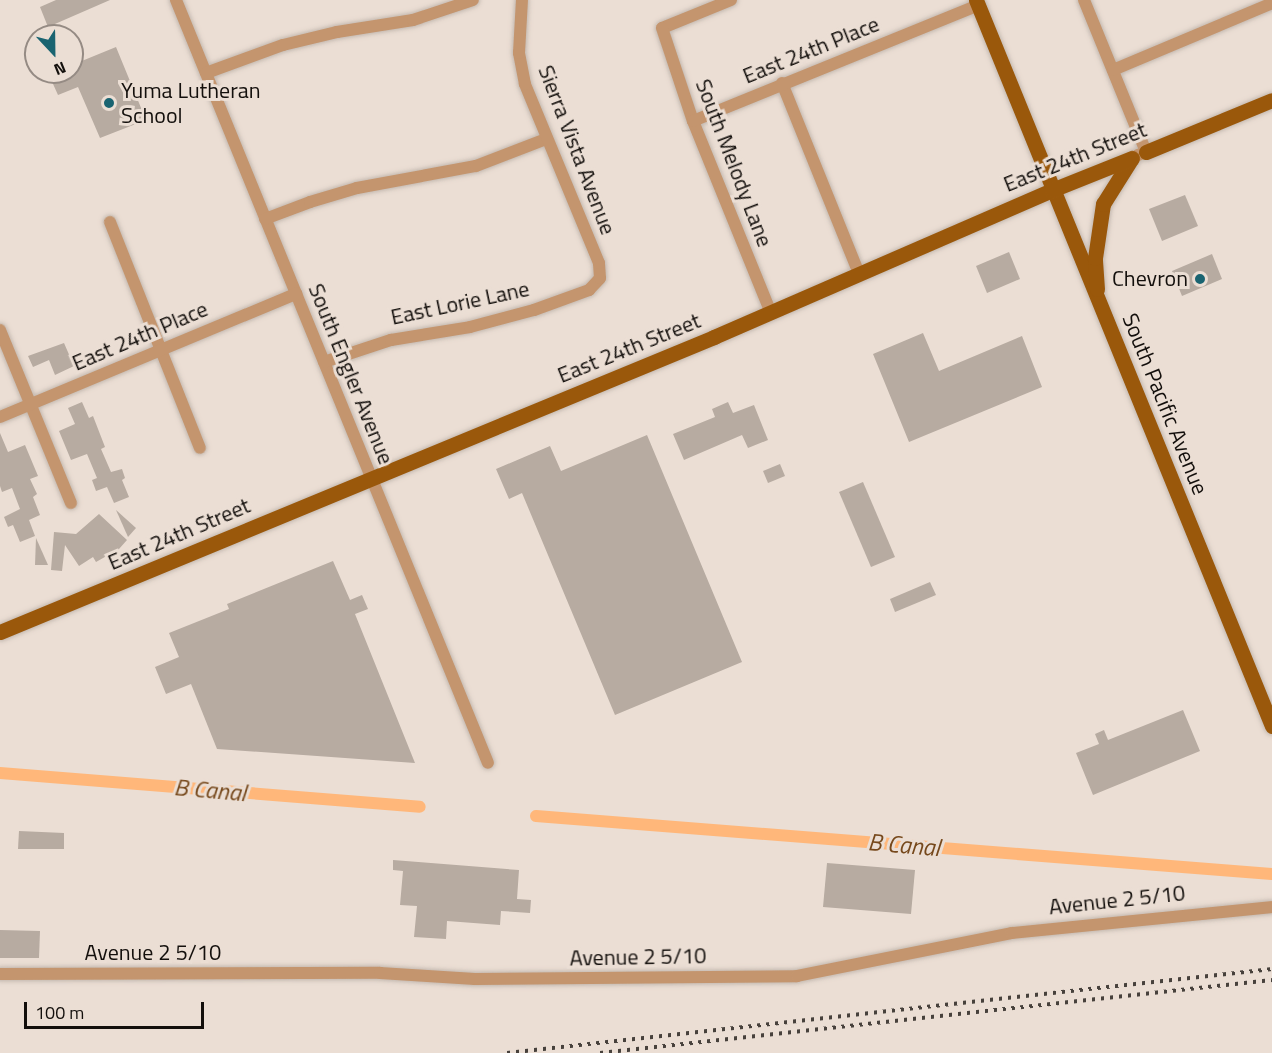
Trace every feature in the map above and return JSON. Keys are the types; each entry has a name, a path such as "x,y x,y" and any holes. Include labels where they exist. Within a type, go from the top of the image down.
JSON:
{"main road":[{"name":"South Pacific Avenue","path":"977,2 1272,726"},
{"name":"East 24th Street","path":"0,632 771,313 1052,190 1272,100"},
{"path":"1098,301 1095,258 1103,204 1139,155"}],"street":[{"name":"South Engler Avenue","path":"176,0 488,763"},
{"path":"206,72 283,45 337,32 413,20 473,0"},
{"name":"Sierra Vista Avenue","path":"522,0 520,36 522,68 546,139 599,263 600,278"},
{"name":"South Melody Lane","path":"731,0 662,28 693,121 771,313"},
{"path":"1084,0 1113,70 1139,155"},
{"name":"East 24th Place","path":"693,121 977,2"},
{"path":"1113,70 1272,3"},
{"path":"782,84 859,274"},
{"path":"265,219 357,188 476,166 546,139"},
{"path":"110,222 200,448"},
{"name":"East Lorie Lane","path":"324,362 391,340 470,327 534,310 589,290 600,278"},
{"name":"East 24th Place","path":"0,417 296,294"},
{"path":"0,330 70,502"},
{"name":"Avenue 2 5/10","path":"0,974 380,973 475,979 797,976 1012,933 1272,907"}],"building":[{"path":"56,0 110,0 55,24 47,24 40,7"},
{"path":"116,47 146,120 100,138 78,87 58,95 53,84 84,84 84,60"},
{"path":"1185,195 1198,226 1162,241 1149,209"},
{"path":"1009,252 1020,279 987,293 976,266"},
{"path":"1212,254 1222,279 1182,296 1172,271"},
{"path":"923,333 939,371 1022,336 1042,387 909,442 873,354"},
{"path":"64,343 74,366 55,375 49,360 33,367 28,356"},
{"path":"82,402 89,418 93,416 105,447 101,449 111,472 122,469 125,478 122,480 129,497 114,503 107,487 96,491 92,480 97,478 87,454 71,460 59,431 75,424 68,408"},
{"path":"728,402 733,413 754,405 768,440 748,448 742,435 684,460 673,434 715,417 712,409"},
{"path":"0,433 8,452 25,445 38,476 30,479 37,494 33,497 40,515 29,520 35,536 20,542 13,525 8,527 4,517 20,509 12,488 2,492 0,486"},
{"path":"647,435 742,662 615,715 522,493 509,499 496,469 550,446 561,471"},
{"path":"780,464 785,476 768,483 763,471"},
{"path":"863,482 895,557 871,567 839,492"},
{"path":"116,510 136,528 128,537"},
{"path":"99,514 127,540 119,549 96,562 93,557 79,566 65,545 62,571 51,570 54,532 76,534"},
{"path":"36,538 48,565 35,565"},
{"path":"333,561 350,600 362,595 368,609 355,614 415,763 217,749 191,684 166,694 155,667 179,657 169,633 229,609 227,604"},
{"path":"930,582 936,595 895,612 890,599"},
{"path":"1183,710 1200,751 1093,795 1076,753 1099,744 1095,734 1104,730 1108,740"},
{"path":"19,831 64,833 64,849 18,849"},
{"path":"393,860 519,870 517,899 531,900 530,913 501,911 500,925 447,921 446,939 414,937 417,906 400,905 403,871 393,870"},
{"path":"827,863 915,870 911,914 823,907"},
{"path":"0,930 40,931 39,958 0,958"}],"waterway":[{"name":"B Canal","path":"0,773 420,807"},
{"name":"B Canal","path":"536,816 1272,874"}],"railway":[{"path":"507,1053 1272,969"},
{"path":"600,1053 1272,980"}],"place":[{"name":"Yuma Lutheran School","path":"109,103"},
{"name":"Chevron","path":"1200,279"}]}
